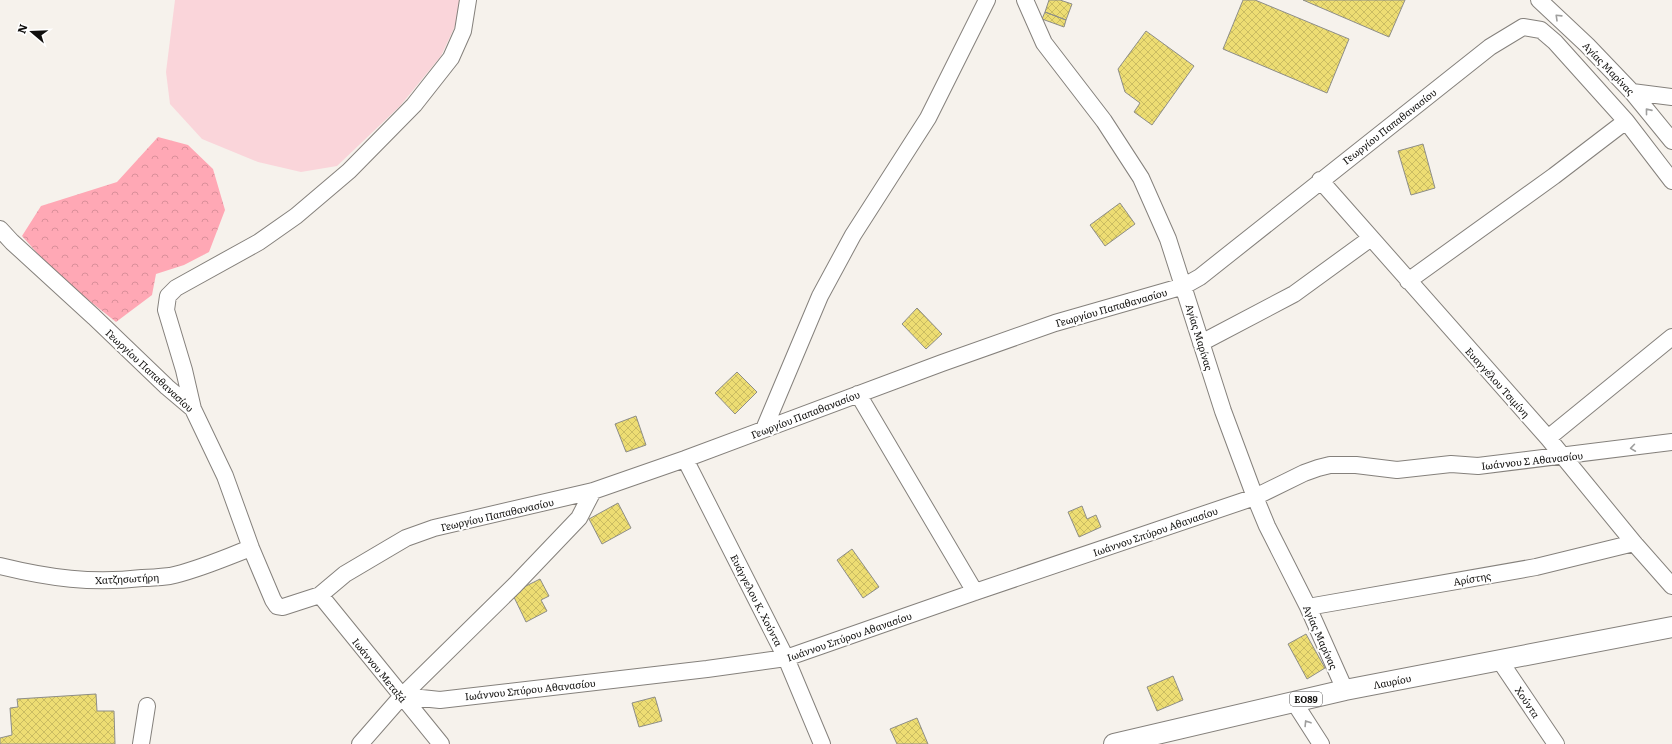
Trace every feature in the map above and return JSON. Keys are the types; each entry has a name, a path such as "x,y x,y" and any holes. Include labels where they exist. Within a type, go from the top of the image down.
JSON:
{"main road":[{"name":"Λαυρίου","path":"1114,744 1345,690 1672,627"}],"street":[{"path":"193,409 184,370 166,310 168,296 176,288 265,237 296,216 354,167 414,105 451,58 463,31 468,0"},
{"path":"764,429 820,296 853,235 928,118 987,0"},
{"name":"Αγίας Μαρίνας","path":"1025,0 1044,43 1104,121 1141,178 1168,239 1223,411 1255,497 1267,526 1308,607 1345,690"},
{"name":"Αγίας Μαρίνας","path":"1544,1 1632,92 1672,141"},
{"name":"Γεωργίου Παπαθανασίου","path":"0,229 122,345 193,409 225,476 251,548 273,600 277,606 283,607 320,595 345,574 388,548 406,538 434,528 593,491 685,459 858,394 1055,323 1184,286 1200,277 1320,180 1490,47 1524,26 1541,30 1555,42 1626,122 1672,181"},
{"path":"1632,92 1672,97"},
{"path":"1408,282 1626,122"},
{"name":"Ευαγγέλου Τσιμίνη","path":"1320,180 1408,282 1548,438 1634,543 1672,586"},
{"path":"1201,343 1294,294 1370,238"},
{"path":"1548,438 1672,337"},
{"path":"858,394 976,592"},
{"name":"Ιωάννου Σ Αθανασίου","path":"1255,497 1304,473 1330,465 1356,465 1397,470 1451,464 1478,466 1563,457 1672,442"},
{"name":"Ευάγγελου Κ. Χούντα","path":"685,459 786,658 822,744"},
{"path":"360,744 402,696 515,585 579,518 593,491"},
{"name":"Ιωάννου Σπύρου Αθανασίου","path":"402,696 440,700 707,669 786,658 1255,497"},
{"name":"Αρίστης","path":"1308,607 1536,567 1634,543"},
{"name":"Χατζησωτήρη","path":"0,566 62,579 99,581 135,579 169,576 211,563 251,548"},
{"name":"Ιωάννου Μεταξά","path":"320,595 441,744"},
{"name":"Χούντα","path":"1500,661 1556,744"},
{"path":"1294,702 1321,744"},
{"path":"141,744 147,706"}],"shaded area":[{"path":"175,0 460,0 456,24 441,56 400,106 337,166 301,172 258,162 202,139 170,104 166,72"}],"green space":[{"path":"158,137 188,145 213,169 225,210 209,252 184,265 156,274 152,295 116,322 56,274 22,236 41,206 117,182"}],"building":[{"path":"1049,0 1060,0 1072,4 1066,20 1045,12"},
{"path":"1243,0 1255,0 1349,39 1327,93 1223,49"},
{"path":"1303,0 1405,0 1389,37"},
{"path":"1045,12 1066,20 1064,27 1042,19"},
{"path":"1146,31 1194,66 1152,125 1134,112 1140,103 1125,92 1118,69"},
{"path":"1423,144 1435,188 1411,195 1398,151"},
{"path":"1120,203 1135,224 1105,246 1090,225"},
{"path":"917,308 942,334 926,349 902,324"},
{"path":"737,372 757,392 735,414 715,393"},
{"path":"636,416 646,445 626,452 615,424"},
{"path":"618,503 631,528 602,544 589,519"},
{"path":"1082,506 1087,519 1096,515 1101,527 1079,537 1068,512"},
{"path":"852,549 879,587 863,598 837,560"},
{"path":"540,579 549,596 541,600 547,611 526,622 512,593"},
{"path":"1306,634 1325,668 1307,679 1288,644"},
{"path":"1173,676 1183,700 1157,711 1147,687"},
{"path":"96,694 97,711 114,711 115,744 0,744 0,738 12,735 10,708 18,707 17,699"},
{"path":"655,697 662,721 639,727 632,703"},
{"path":"917,718 928,744 897,744 890,729"}]}
